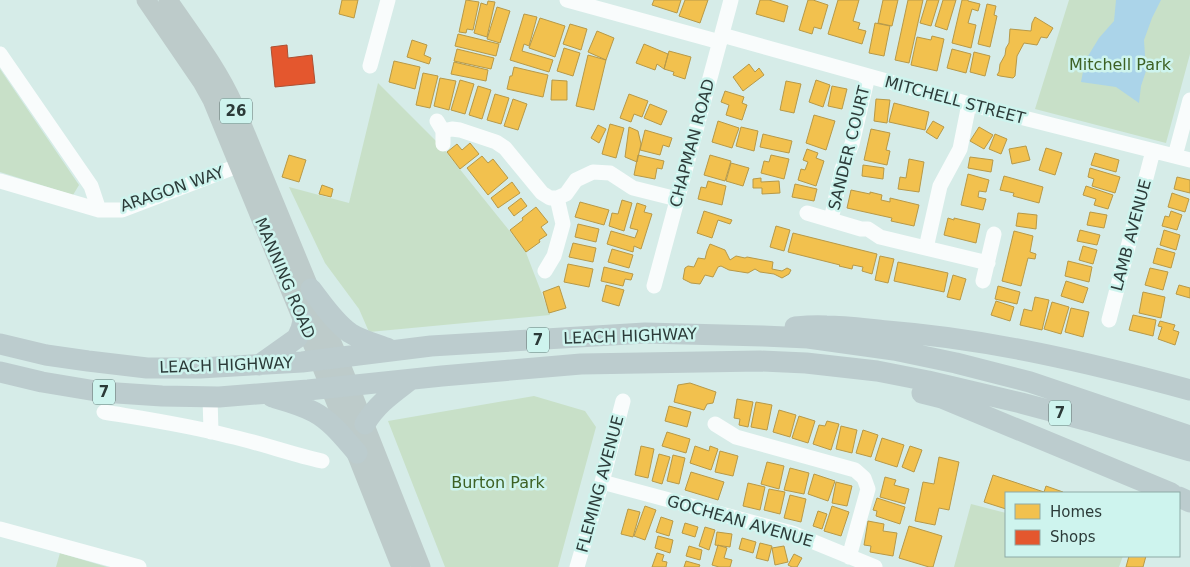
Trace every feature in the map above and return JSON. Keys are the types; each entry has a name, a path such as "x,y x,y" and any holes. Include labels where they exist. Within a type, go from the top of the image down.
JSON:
{"highway":[{"path":"310,289 344,328 358,337 394,351"},
{"path":"259,365 296,338 303,321"},
{"path":"645,333 825,326 913,333 970,340 1050,355 1190,390"},
{"name":"LEACH HIGHWAY","path":"0,344 46,354 147,368 200,368 329,359 431,346 645,333 808,338 894,350 956,363 1030,382 1190,436"},
{"name":"LEACH HIGHWAY","path":"0,372 42,382 102,392 210,397 340,387 581,364 750,361 806,363 877,371 928,381 1089,421 1190,451"},
{"path":"806,363 942,398 1169,492"},
{"path":"365,424 370,414 386,398 412,379"},
{"path":"258,394 291,403 314,412 333,426 357,454"}],"main road":[{"name":"MANNING ROAD","path":"146,0 202,82 247,162 310,289 329,359 340,387 357,454 401,567"},
{"name":"MANNING ROAD","path":"168,0 226,87 234,105 247,162 303,321 329,359"},
{"name":"MANNING ROAD","path":"340,387 365,424 421,567"}],"street":[{"path":"370,66 388,0"},
{"name":"MITCHELL STREET","path":"567,0 721,38 1190,160"},
{"name":"CHAPMAN ROAD","path":"654,286 731,0"},
{"path":"0,54 91,186 99,210"},
{"name":"SANDER COURT","path":"831,220 842,169 852,144 868,76"},
{"path":"1175,156 1190,100"},
{"path":"926,248 940,186 960,149 969,104"},
{"path":"441,132 452,129 460,130 496,142 505,148 542,193 550,198 557,198 566,194 576,180 592,172 610,173 633,188 677,199"},
{"name":"LAMB AVENUE","path":"1109,320 1154,151"},
{"name":"ARAGON WAY","path":"0,181 99,210 122,210 247,162"},
{"path":"543,273 554,256 563,224 557,198"},
{"path":"807,213 861,229 868,229 880,237 988,262"},
{"path":"984,281 994,234"},
{"name":"LEACH HIGHWAY","path":"210,397 211,432"},
{"name":"FLEMING AVENUE","path":"577,567 623,401"},
{"path":"104,412 173,423 238,438 322,461"},
{"path":"714,424 736,437 855,470 864,478 868,489 849,557"},
{"name":"GOCHEAN AVENUE","path":"602,482 792,533 875,567"},
{"path":"0,529 140,567"}],"green space":[{"name":"Mitchell Park","path":"1069,0 1190,0 1190,54 1166,143 1035,109"},
{"path":"0,69 79,185 73,195 0,172"},
{"path":"378,83 442,147 525,250 550,315 369,332 359,309 325,263 289,187 349,203"},
{"name":"Burton Park","path":"534,396 585,411 596,427 558,567 445,567 388,421"},
{"path":"971,504 1005,513 1005,557 1123,557 1119,567 954,567"},
{"path":"60,553 107,567 56,567"}],"water":[{"path":"1116,0 1161,0 1144,40 1146,71 1141,86 1139,103 1116,87 1081,82 1085,61 1099,38 1114,21"}],"building: Homes":[{"path":"342,0 358,0 354,18 339,14"},
{"path":"466,0 479,2 473,30 467,29 466,33 459,32"},
{"path":"654,0 681,0 677,13 652,5"},
{"path":"685,0 708,0 700,23 679,16"},
{"path":"760,0 769,0 788,6 784,22 756,14"},
{"path":"808,0 828,5 821,29 814,27 812,34 799,30"},
{"path":"838,0 859,0 853,21 860,23 858,29 866,31 862,44 828,34"},
{"path":"883,0 898,0 892,26 878,23"},
{"path":"908,0 923,0 909,63 895,60"},
{"path":"927,0 939,0 931,26 920,23"},
{"path":"943,0 956,0 947,30 935,26"},
{"path":"962,0 980,4 978,11 972,9 968,23 976,25 971,48 952,43"},
{"path":"488,1 495,2 487,37 474,33 481,3 487,5"},
{"path":"987,4 996,6 994,15 997,16 990,47 978,44"},
{"path":"497,7 510,11 500,43 487,39"},
{"path":"524,14 537,17 529,46 524,44 522,51 553,60 549,72 510,60"},
{"path":"1035,17 1053,28 1047,38 1041,37 1037,45 1024,43 1017,56 1015,76 1013,78 997,75 1009,43 1010,29 1031,31"},
{"path":"540,18 565,26 555,57 529,48"},
{"path":"875,23 890,26 884,56 869,53"},
{"path":"570,24 587,29 581,50 563,44"},
{"path":"597,31 614,38 606,60 588,52"},
{"path":"458,34 499,44 496,56 455,46"},
{"path":"932,36 944,39 937,71 911,65 917,37 931,40"},
{"path":"412,40 427,45 424,55 431,58 429,64 407,57"},
{"path":"644,44 668,54 664,69 657,64 655,70 636,63"},
{"path":"564,48 580,53 573,76 557,71"},
{"path":"457,49 494,58 491,69 454,61"},
{"path":"952,49 971,54 966,73 947,68"},
{"path":"669,51 691,57 685,79 673,75 674,72 664,69"},
{"path":"974,52 990,56 985,76 970,72"},
{"path":"588,55 606,60 594,110 576,106"},
{"path":"394,61 420,67 415,89 389,82"},
{"path":"454,62 488,70 486,81 451,74"},
{"path":"749,64 755,72 759,68 764,75 743,91 733,77"},
{"path":"514,67 548,75 543,97 507,89"},
{"path":"423,73 438,76 430,108 416,105"},
{"path":"440,78 456,81 449,110 434,106"},
{"path":"460,80 474,84 465,114 451,110"},
{"path":"552,80 567,81 567,100 551,100"},
{"path":"816,80 830,85 823,107 809,102"},
{"path":"786,81 801,84 794,113 780,110"},
{"path":"478,86 491,90 482,119 469,115"},
{"path":"832,86 847,89 842,109 828,106"},
{"path":"725,91 744,97 742,103 747,105 742,120 726,115 729,105 721,102"},
{"path":"495,94 509,98 501,124 487,120"},
{"path":"629,94 648,101 642,117 634,114 631,122 620,118"},
{"path":"513,99 527,104 518,130 504,126"},
{"path":"876,99 890,100 887,123 874,121"},
{"path":"894,103 929,112 925,130 889,122"},
{"path":"650,104 667,111 661,125 644,118"},
{"path":"814,115 835,121 826,150 806,143"},
{"path":"718,121 739,128 732,148 712,142"},
{"path":"933,121 944,127 937,139 926,132"},
{"path":"610,124 624,128 616,158 602,154"},
{"path":"598,125 606,129 599,143 591,138"},
{"path":"629,127 638,131 641,144 637,162 625,157"},
{"path":"741,127 758,131 754,151 736,146"},
{"path":"979,127 993,135 984,149 970,141"},
{"path":"871,129 890,133 886,150 890,151 887,165 864,160"},
{"path":"645,130 672,138 669,147 663,145 660,155 640,150"},
{"path":"763,134 792,141 789,153 760,147"},
{"path":"995,134 1007,139 1001,154 989,149"},
{"path":"470,143 479,154 460,169 447,152 457,144 462,150"},
{"path":"1026,146 1030,160 1012,164 1009,149"},
{"path":"1046,148 1062,153 1055,175 1039,170"},
{"path":"807,149 818,153 816,158 824,161 816,186 798,180 801,169 805,170 808,162 803,160"},
{"path":"1095,153 1119,160 1116,172 1091,165"},
{"path":"289,155 306,160 299,182 282,177"},
{"path":"638,155 664,161 662,169 657,168 655,179 634,175"},
{"path":"710,155 731,161 725,181 704,175"},
{"path":"771,155 789,159 784,179 761,173 764,161 769,162"},
{"path":"482,156 488,163 493,159 508,178 488,195 467,168"},
{"path":"970,157 993,160 991,172 968,168"},
{"path":"909,159 924,162 919,192 898,189 900,177 906,178"},
{"path":"731,163 749,168 743,186 726,181"},
{"path":"863,165 884,168 883,179 862,176"},
{"path":"1090,168 1120,177 1115,193 1092,186 1094,179 1088,177"},
{"path":"968,174 989,180 986,192 979,191 978,197 986,199 983,210 961,205"},
{"path":"1004,176 1043,187 1039,203 1013,196 1014,193 1000,190"},
{"path":"1177,177 1190,180 1190,193 1174,189"},
{"path":"761,178 761,182 779,181 780,193 762,194 762,188 753,188 753,179"},
{"path":"708,181 726,186 722,205 698,199 701,187 706,188"},
{"path":"512,182 520,193 498,208 491,198"},
{"path":"795,184 817,189 814,201 792,197"},
{"path":"322,185 333,189 331,197 319,194"},
{"path":"1086,186 1113,195 1108,209 1094,205 1096,199 1083,195"},
{"path":"851,190 882,195 881,200 890,202 890,198 919,205 914,226 891,221 892,218 847,208"},
{"path":"1172,193 1189,199 1185,212 1168,207"},
{"path":"521,198 527,206 514,216 508,208"},
{"path":"622,200 632,203 624,231 609,226 612,213 618,214"},
{"path":"580,202 609,210 604,225 575,217"},
{"path":"637,203 646,206 644,212 652,214 641,249 634,246 633,252 607,244 611,231 635,238 638,230 630,228"},
{"path":"536,207 548,222 541,227 547,235 526,252 510,230"},
{"path":"704,211 732,220 730,224 718,220 712,238 697,233"},
{"path":"1171,211 1182,215 1177,230 1162,226 1165,216 1169,217"},
{"path":"1090,212 1107,215 1104,228 1087,225"},
{"path":"1018,213 1037,215 1036,229 1016,226"},
{"path":"948,218 980,224 976,243 944,235"},
{"path":"578,224 599,229 596,242 575,237"},
{"path":"776,226 790,230 784,251 770,247"},
{"path":"1080,230 1100,235 1097,245 1077,241"},
{"path":"1164,230 1180,235 1176,250 1160,245"},
{"path":"1014,231 1033,236 1030,252 1036,254 1035,259 1028,258 1021,286 1002,281"},
{"path":"793,233 877,254 872,274 862,271 863,267 853,265 852,269 788,252"},
{"path":"573,243 596,248 593,262 569,257"},
{"path":"710,244 725,250 730,260 736,256 747,257 773,262 772,269 782,271 787,268 791,270 789,274 782,278 755,269 748,273 729,270 721,266 718,267 713,277 705,275 700,284 691,283 683,279 685,268 688,266 694,267 698,258 705,259"},
{"path":"1083,246 1097,250 1093,264 1079,260"},
{"path":"1157,248 1175,253 1171,268 1153,263"},
{"path":"612,249 633,255 629,268 608,262"},
{"path":"880,256 894,259 888,283 875,280"},
{"path":"1068,261 1092,267 1089,282 1065,276"},
{"path":"898,262 948,273 944,292 894,281"},
{"path":"568,264 593,269 589,287 564,282"},
{"path":"604,267 633,274 631,280 625,279 623,286 601,281"},
{"path":"1150,268 1168,272 1163,290 1145,285"},
{"path":"953,275 966,279 960,300 947,297"},
{"path":"1066,281 1088,288 1083,303 1061,296"},
{"path":"606,285 624,290 619,306 602,301"},
{"path":"1179,285 1190,288 1190,298 1176,294"},
{"path":"559,286 566,308 549,313 543,292"},
{"path":"998,286 1020,292 1017,304 995,299"},
{"path":"1143,292 1165,297 1161,318 1139,313"},
{"path":"1035,297 1049,300 1042,330 1020,325 1024,309 1032,311"},
{"path":"996,301 1014,307 1010,321 991,315"},
{"path":"1052,302 1069,307 1061,334 1044,329"},
{"path":"1071,308 1089,312 1083,337 1065,332"},
{"path":"1133,315 1156,320 1153,336 1129,330"},
{"path":"1160,321 1175,325 1173,330 1179,332 1175,345 1158,339 1162,327 1158,326"},
{"path":"690,383 716,392 713,403 707,404 704,410 674,402 678,385"},
{"path":"737,399 753,402 748,427 739,425 740,419 734,418"},
{"path":"756,402 772,405 767,430 751,427"},
{"path":"669,406 691,412 687,427 665,421"},
{"path":"779,410 796,415 790,437 773,432"},
{"path":"799,416 815,421 808,443 792,438"},
{"path":"827,421 839,424 831,450 813,444 819,425 825,426"},
{"path":"841,426 857,430 852,453 836,449"},
{"path":"863,430 878,435 871,457 856,453"},
{"path":"667,432 690,439 686,453 662,446"},
{"path":"882,438 904,445 897,467 875,460"},
{"path":"641,446 654,449 648,478 635,475"},
{"path":"695,446 709,451 710,446 718,449 711,470 690,463"},
{"path":"910,446 922,450 914,472 902,467"},
{"path":"720,451 738,456 733,476 715,472"},
{"path":"659,454 670,457 662,484 652,481"},
{"path":"673,455 685,458 679,484 667,481"},
{"path":"939,457 959,462 949,510 939,508 935,525 915,521 923,482 934,484"},
{"path":"767,462 784,466 779,489 761,484"},
{"path":"790,468 809,473 804,494 784,490"},
{"path":"691,472 724,482 718,500 685,490"},
{"path":"814,474 835,481 828,501 808,494"},
{"path":"993,475 1044,492 1005,492 1005,509 984,502"},
{"path":"885,477 896,480 894,485 909,489 905,504 880,497"},
{"path":"836,482 852,486 847,506 832,503"},
{"path":"748,483 765,487 760,510 743,506"},
{"path":"1046,486 1063,492 1044,492"},
{"path":"769,489 785,492 780,514 764,510"},
{"path":"790,495 806,499 801,522 784,518"},
{"path":"877,498 905,507 900,524 876,516 877,511 873,510"},
{"path":"645,506 656,510 645,540 634,536"},
{"path":"832,506 849,512 841,536 824,531"},
{"path":"628,509 640,512 633,537 621,534"},
{"path":"818,511 827,514 822,529 813,526"},
{"path":"661,517 673,521 669,536 656,532"},
{"path":"868,521 884,524 883,531 897,533 893,556 870,552 871,546 864,545"},
{"path":"685,523 698,527 695,537 682,533"},
{"path":"909,526 942,536 933,567 899,558"},
{"path":"705,527 715,530 709,550 699,546"},
{"path":"717,532 732,534 730,547 715,545"},
{"path":"658,536 673,540 670,553 655,548"},
{"path":"742,538 756,542 753,553 739,549"},
{"path":"760,543 772,546 768,561 756,558"},
{"path":"718,545 727,548 724,558 732,560 730,567 712,565"},
{"path":"689,546 702,550 700,560 686,556"},
{"path":"784,546 788,562 775,565 772,548"},
{"path":"657,553 664,555 662,561 667,562 666,567 652,567"},
{"path":"794,554 802,558 797,567 788,565"},
{"path":"1129,557 1146,557 1143,567 1126,567"},
{"path":"686,561 700,565 699,567 684,567"}],"building: Shops":[{"path":"287,45 288,58 312,55 315,83 275,87 271,47"}]}
